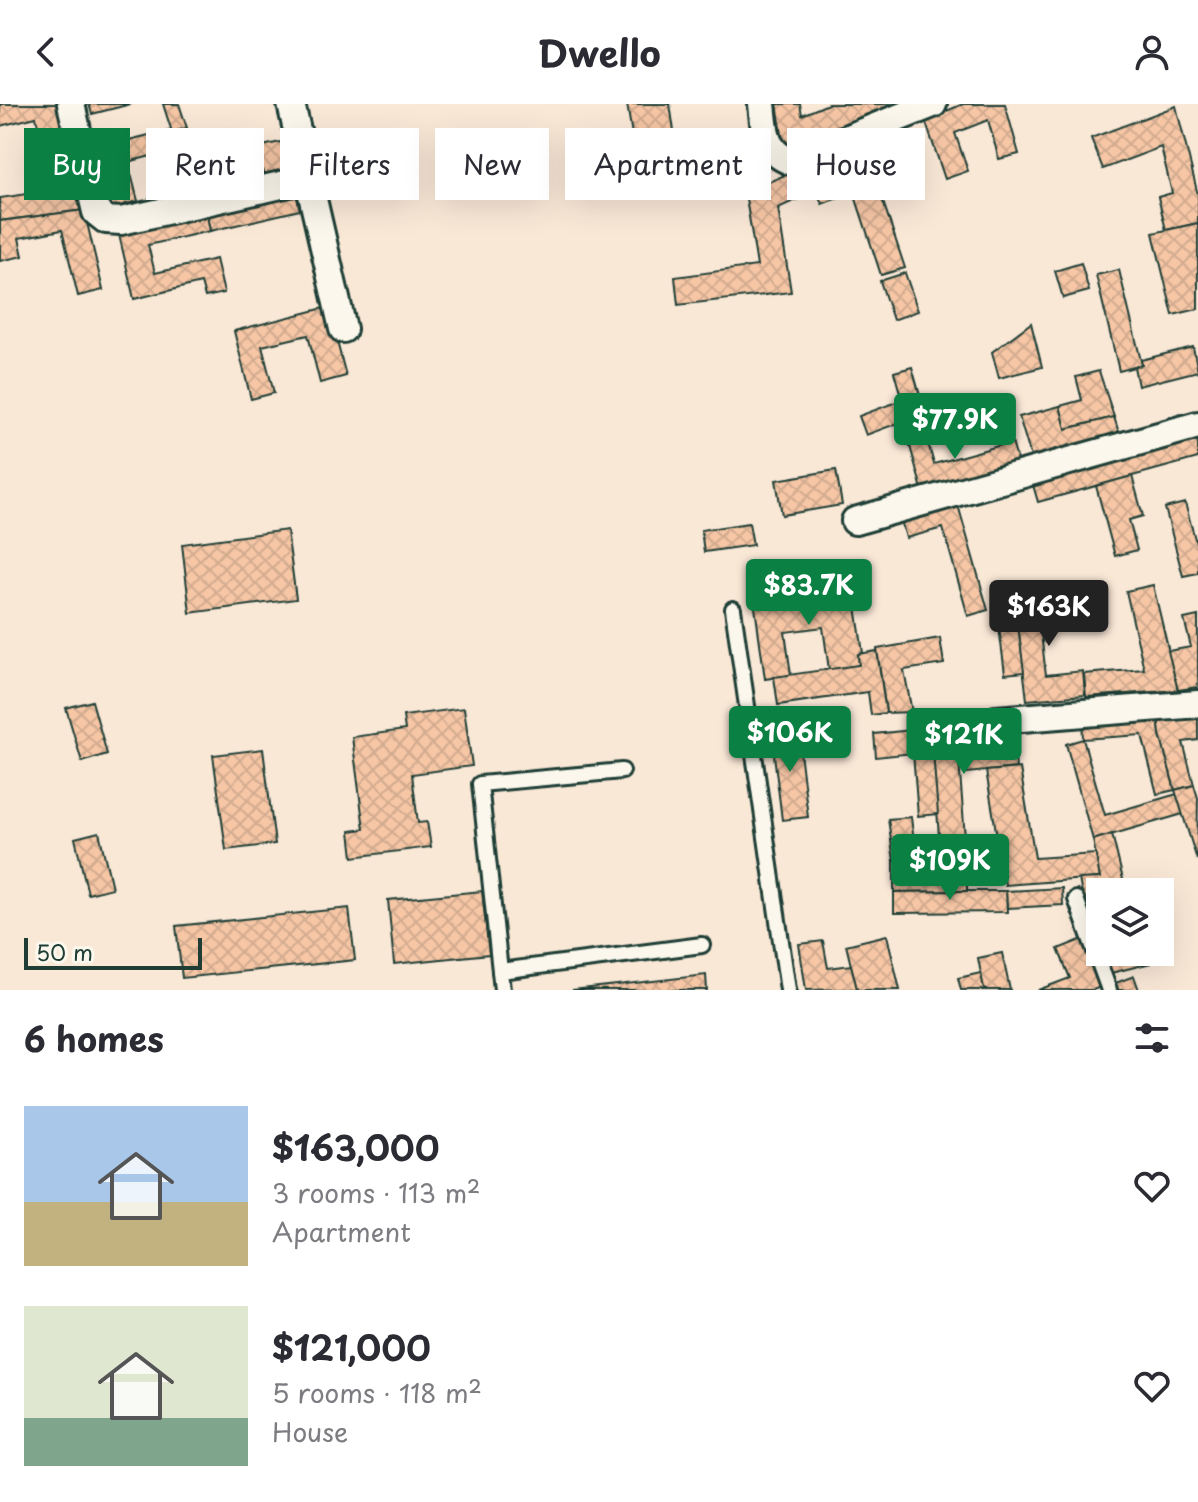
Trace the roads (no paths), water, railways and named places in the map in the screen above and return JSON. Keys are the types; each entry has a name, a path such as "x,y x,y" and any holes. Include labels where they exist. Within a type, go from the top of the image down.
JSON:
{"street":[{"path":"71,104 96,212 106,220 121,221 280,185"},
{"path":"291,104 296,128"},
{"path":"762,104 768,146 775,156 790,161 933,104"},
{"path":"313,200 343,329"},
{"path":"855,521 1198,425"},
{"path":"996,720 1198,704"}],"lane":[{"path":"733,609 788,990"},
{"path":"502,990 480,784 622,771"},
{"path":"1076,899 1109,990"},
{"path":"500,971 702,945"}]}
